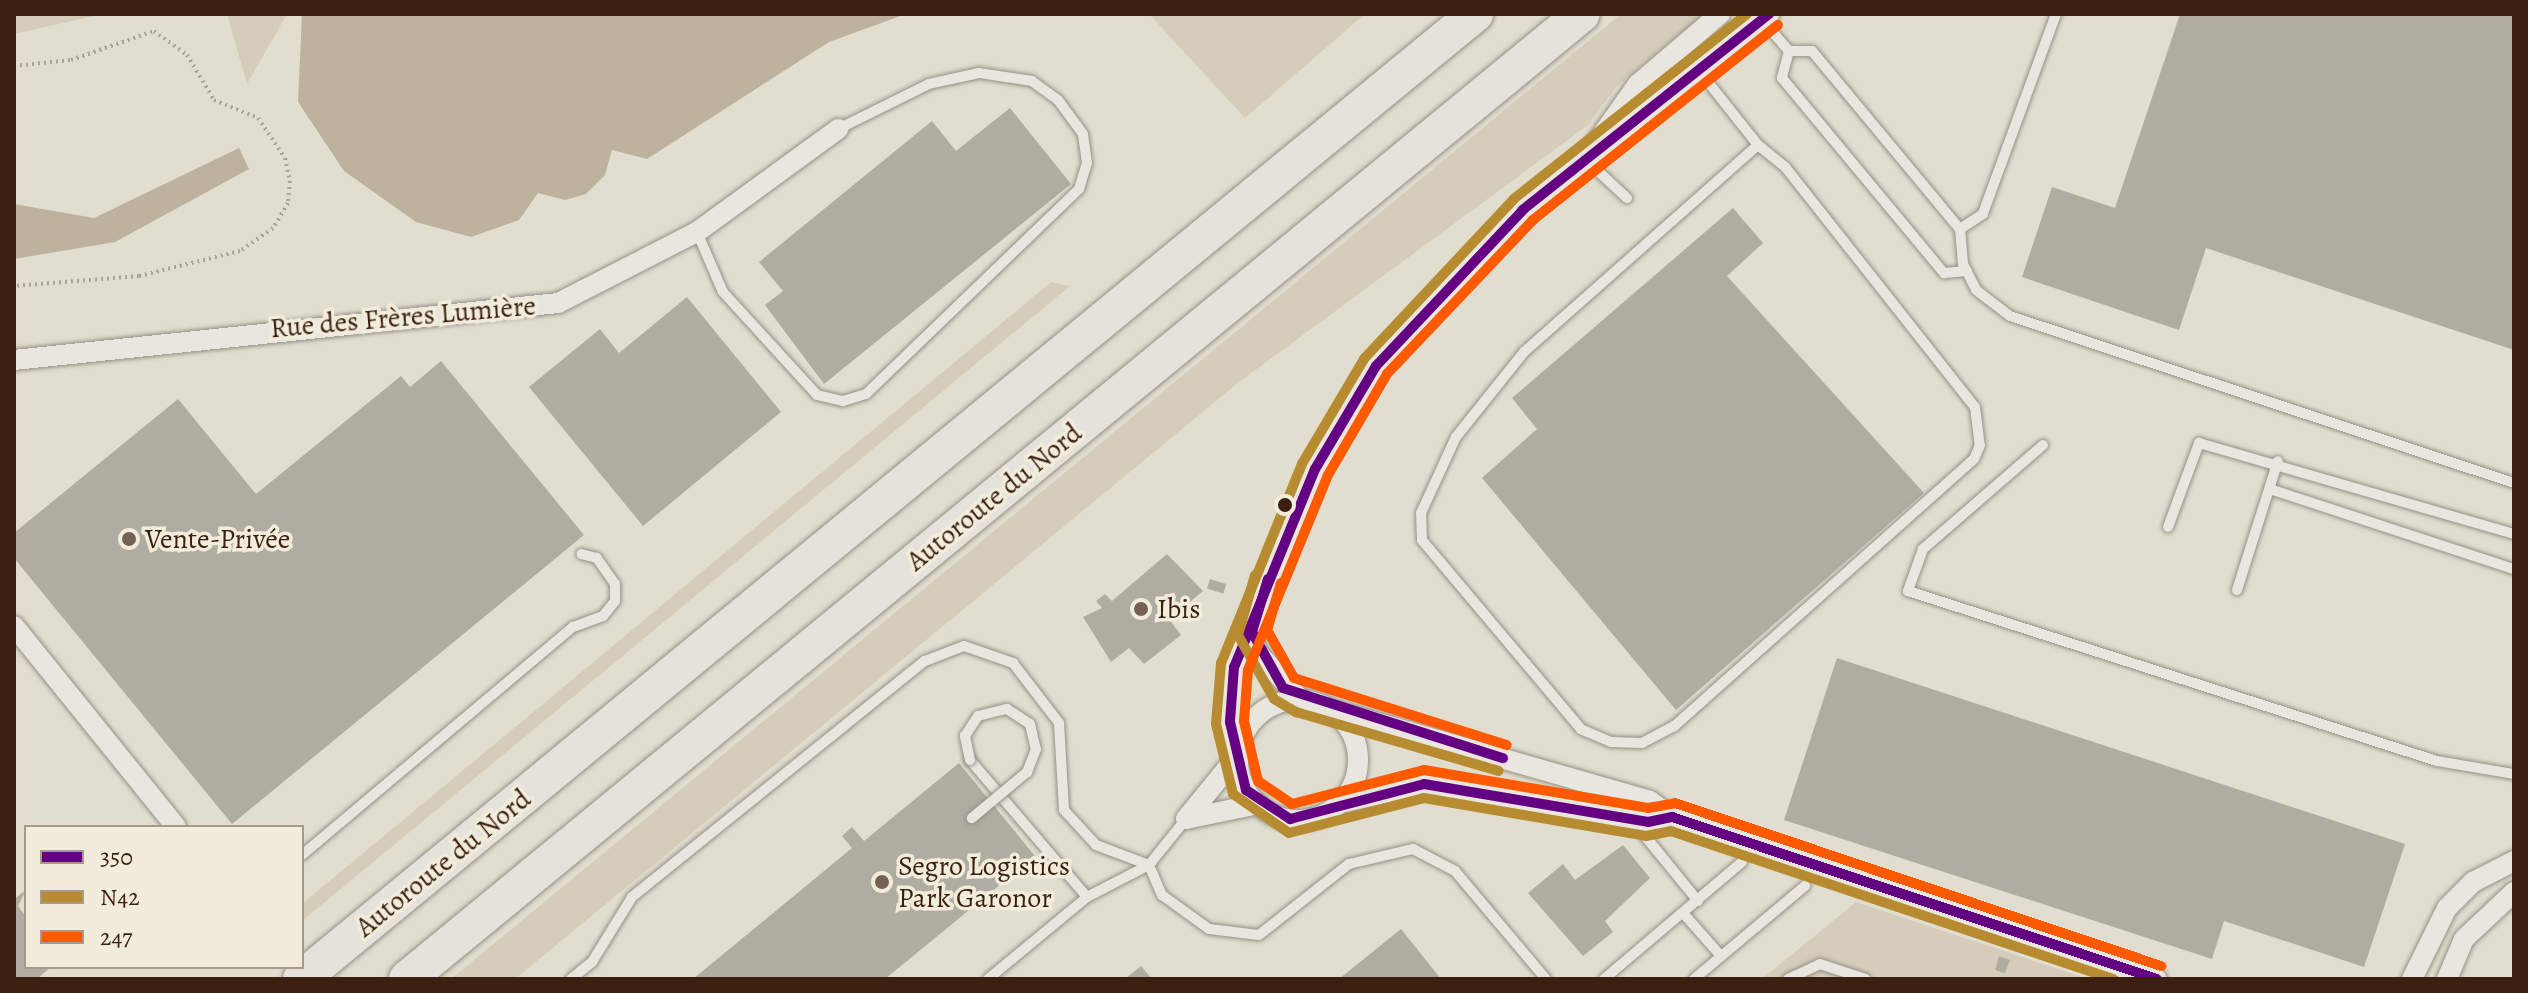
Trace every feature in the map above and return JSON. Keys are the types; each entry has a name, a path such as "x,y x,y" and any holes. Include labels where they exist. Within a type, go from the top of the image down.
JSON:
{"highway":[{"name":"Autoroute du Nord","path":"301,979 1475,14"},
{"name":"Autoroute du Nord","path":"407,979 1582,14"}],"street":[{"path":"1258,804 1238,755 1230,722 1234,667 1252,632 1305,489 1376,366 1458,271 1585,159 1638,84 1720,14"},
{"path":"1585,159 1610,147 1763,16"},
{"path":"1678,50 1700,72"},
{"name":"Rue des Frères Lumière","path":"14,360 558,303 697,232 838,129"},
{"path":"14,626 174,825"},
{"path":"1252,632 1257,652 1300,699 1650,801 1672,817 2157,979"},
{"path":"1186,819 1238,755 1265,709 1300,699"},
{"path":"1330,709 1358,753 1358,771 1340,803"},
{"path":"1186,819 1258,804 1290,819 1340,803 1424,784 1648,822 1672,817"},
{"path":"2412,979 2447,908 2473,882 2514,861"},
{"path":"2447,979 2464,939 2514,892"}],"lane":[{"path":"1960,229 1983,214 2056,14"},
{"path":"1763,16 1789,51"},
{"path":"1789,51 1812,51 1960,229 1967,271 1976,290 2010,316 2514,483"},
{"path":"1789,51 1782,78 1944,273 1967,271"},
{"path":"1700,72 1758,145 1786,168 1975,407 1980,445 1974,459 1674,726 1642,743 1611,742 1581,729 1422,540 1421,513 1456,437 1524,352 1758,145"},
{"path":"697,232 723,292 817,395 843,401 866,394 1079,189 1087,163 1083,134 1058,100 1032,81 993,75 929,84 838,129"},
{"path":"1585,159 1627,198"},
{"path":"2168,527 2199,443 2278,461 2514,534"},
{"path":"2043,445 1923,549 1908,591 2437,761 2514,774"},
{"path":"2237,590 2278,461"},
{"path":"2270,489 2514,569"},
{"path":"304,853 573,627 603,616 615,601 615,584 597,558 581,554"},
{"path":"571,979 592,962 632,897 925,661 964,646 1013,663 1059,723 1064,810 1096,845 1149,865 1162,895 1209,929 1242,937 1274,926 1349,864 1413,849 1455,871 1546,979"},
{"path":"972,818 1027,772 1036,749 1030,724 1007,709 978,716 965,736 970,760 1087,897"},
{"path":"988,979 1087,897 1149,865 1186,819"},
{"path":"1648,822 1645,836 1698,901"},
{"path":"1604,979 1742,862"},
{"path":"1694,979 1805,886"},
{"path":"1683,913 1721,956"},
{"path":"1788,979 1820,964 1866,979"}],"path":[{"path":"14,66 71,60 154,31 187,55 214,100 258,118 285,158 290,181 288,203 273,228 240,251 139,276 14,286"}],"shaded area":[{"path":"14,14 103,14 14,34"},
{"path":"227,14 287,14 247,84"},
{"path":"302,14 906,14 829,42 647,159 612,150 605,175 586,194 565,200 538,193 519,220 471,237 416,222 344,171 298,102"},
{"path":"1149,14 1365,14 1245,118"},
{"path":"1621,14 1704,14 1617,86 1588,125 1239,382 515,979 451,979"},
{"path":"239,148 249,169 115,242 14,259 14,204 94,218"},
{"path":"1051,282 1070,286 304,919 304,902"},
{"path":"1856,902 2088,979 1762,979"}],"building":[{"path":"2180,14 2514,14 2514,350 2206,248 2179,330 2022,277 2052,187 2115,208"},
{"path":"1010,108 1071,184 824,384 765,305 783,291 759,262 932,121 956,151"},
{"path":"1733,208 1763,243 1727,276 1924,493 1676,710 1482,478 1537,429 1512,398"},
{"path":"687,297 781,412 643,526 529,387 600,329 619,353"},
{"path":"441,361 584,535 232,824 14,558 14,533 178,399 256,494 401,376 410,387"},
{"name":"Ibis","path":"1167,554 1203,591 1169,619 1181,635 1144,664 1129,648 1111,662 1083,617 1102,608 1096,601 1105,594 1112,601"},
{"path":"1210,579 1226,584 1223,594 1207,589"},
{"path":"1837,658 2405,844 2364,967 2224,921 2212,959 1784,820"},
{"path":"959,763 1035,856 885,979 693,979 852,848 842,836 852,827 864,841"},
{"path":"1623,845 1650,878 1605,921 1613,932 1583,956 1528,893 1563,864 1575,880"},
{"path":"24,892 18,906 24,914 24,969 49,969 37,979 14,979 14,899"},
{"path":"1401,929 1441,979 1339,979"},
{"path":"1999,956 2010,960 2005,973 1995,970"},
{"path":"1141,966 1152,979 1125,979"}],"transit line":[{"name":"N42","path":"1747,14 1514,199 1364,359 1302,464 1221,663 1216,724 1233,794 1289,833 1424,798 1646,836 1671,831 2113,979"},
{"name":"350","path":"1769,14 1523,210 1376,366 1315,469 1234,667 1230,722 1246,790 1290,819 1424,784 1648,822 1672,817 2157,979"},
{"name":"247","path":"1778,25 1533,220 1387,374 1328,475 1248,670 1244,721 1258,781 1292,804 1424,770 1648,808 1675,803 2161,966"},
{"name":"N42","path":"1255,575 1238,635 1274,699 1296,712 1499,771"},
{"name":"350","path":"1268,579 1252,632 1283,688 1503,758"},
{"name":"247","path":"1281,583 1267,630 1294,678 1507,745"}],"place":[{"name":"Vente-Privée","path":"129,539"},
{"name":"Ibis","path":"1141,609"},
{"name":"Segro Logistics Park Garonor","path":"882,882"}]}
